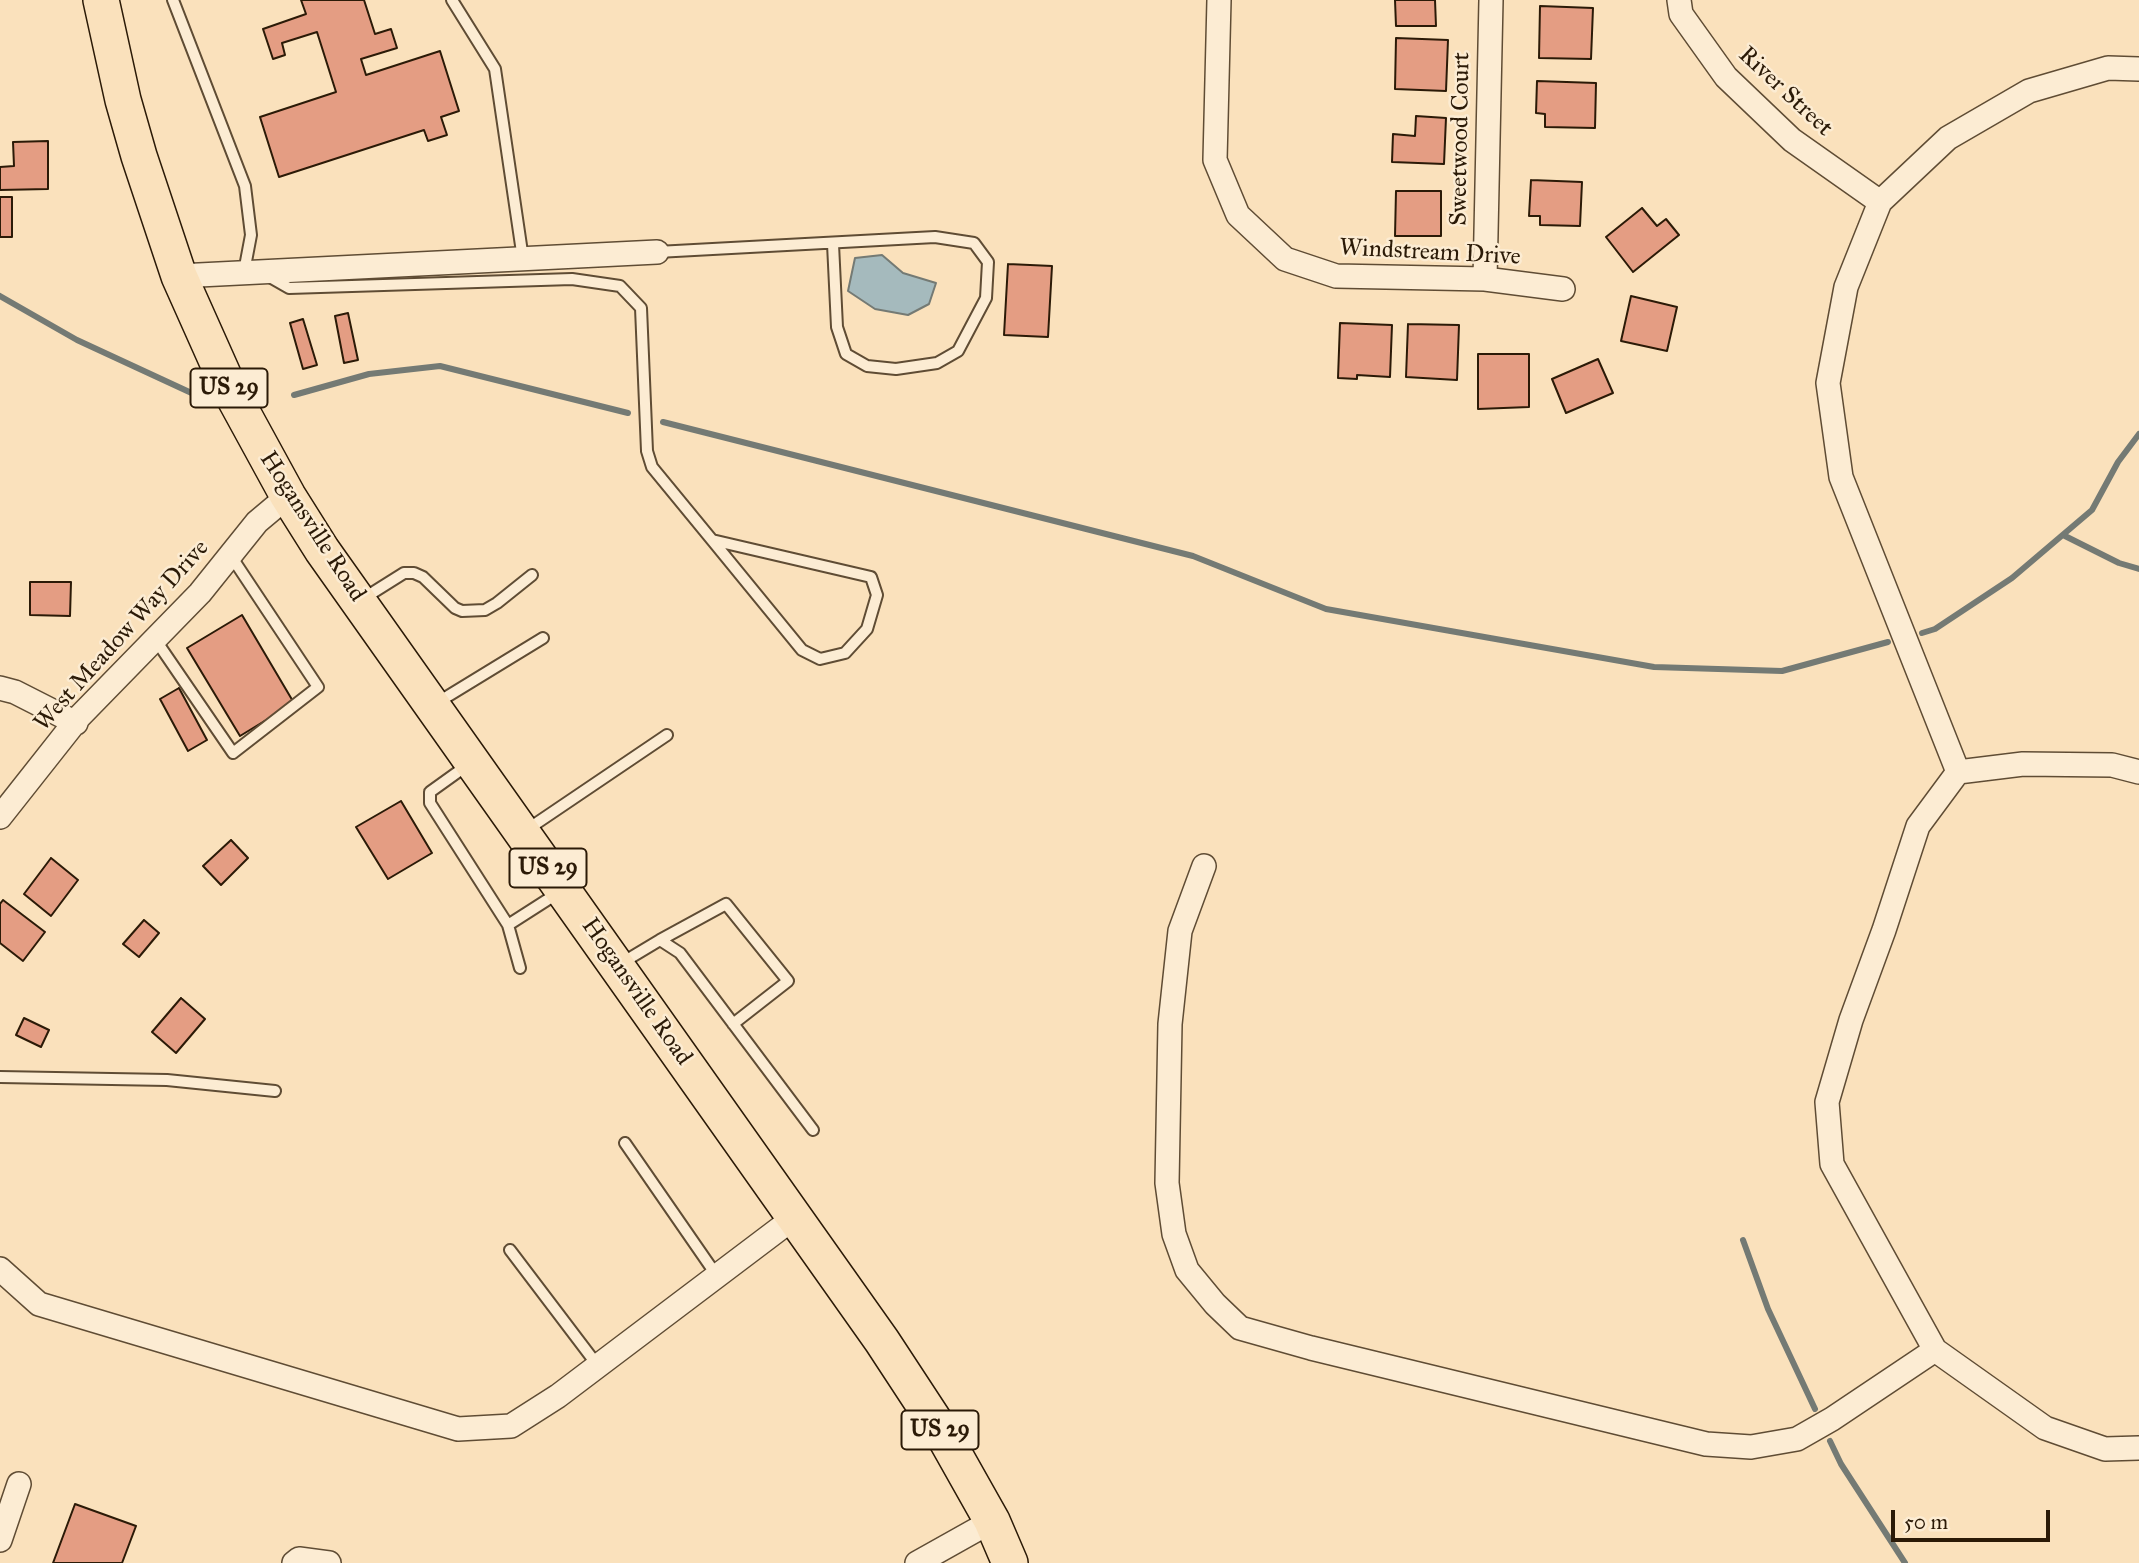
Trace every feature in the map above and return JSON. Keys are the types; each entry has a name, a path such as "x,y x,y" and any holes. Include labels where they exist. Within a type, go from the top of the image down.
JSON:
{"main road":[{"name":"Hogansville Road","path":"101,0 136,145 179,276 229,388 288,496 322,550 882,1341 935,1422 992,1521 1010,1563"}],"street":[{"name":"Windstream Drive","path":"1219,0 1215,160 1238,215 1285,259 1336,276 1485,279 1563,289"},
{"name":"Sweetwood Court","path":"1485,279 1491,0"},
{"name":"River Street","path":"1679,0 1681,13 1726,77 1792,141 1880,202"},
{"path":"1958,772 1841,477 1828,383 1846,287 1880,202 1948,138 2029,91 2108,68 2139,69"},
{"path":"179,276 657,252"},
{"name":"West Meadow Way Drive","path":"0,817 79,717 201,593 257,522 288,496"},
{"path":"0,688 15,692 76,723"},
{"path":"2139,772 2112,765 2048,764 2023,764 1958,772 1918,826 1851,1020 1827,1102 1832,1164 1935,1350 2045,1428 2105,1449 2139,1448"},
{"path":"1204,866 1180,931 1170,1024 1167,1183 1174,1234 1188,1270 1215,1304 1240,1328 1311,1348 1706,1444 1751,1447 1797,1439 1832,1419 1935,1350"},
{"path":"0,1269 39,1304 458,1429 511,1426 558,1396 795,1217"},
{"path":"0,1540 19,1484"},
{"path":"917,1563 992,1521"},
{"path":"294,1563 299,1559 329,1563"}],"lane":[{"path":"173,0 245,186 252,272 289,288 561,279 620,286 641,308 647,451 652,467 802,650 820,659 845,653 867,629 877,595 872,577 712,540"},
{"path":"452,0 495,69 523,259"},
{"path":"657,252 935,237 974,243 988,262 986,298 958,351 937,363 896,369 867,366 846,354 837,327 833,244"},
{"path":"155,639 233,753 318,687 231,556"},
{"path":"359,602 404,573 414,573 455,608 462,611 485,610 532,575"},
{"path":"432,705 543,638"},
{"path":"523,833 667,735"},
{"path":"472,761 430,792 428,798 508,925 520,968"},
{"path":"508,925 563,889"},
{"path":"617,966 726,904 788,981 733,1024"},
{"path":"660,940 680,953 813,1130"},
{"path":"0,1077 167,1080 275,1091"},
{"path":"625,1143 717,1276"},
{"path":"510,1250 598,1366"}],"shaded area":[{"path":"882,255 903,273 936,283 929,304 908,315 875,309 848,291 855,258"}],"building":[{"path":"301,0 364,0 375,34 391,29 397,48 361,59 366,75 440,51 459,111 441,117 447,135 428,141 424,130 279,177 260,117 336,92 317,32 282,43 285,55 273,59 263,29 306,14"},
{"path":"1395,0 1435,0 1436,26 1396,26"},
{"path":"1540,6 1593,8 1591,59 1539,58"},
{"path":"1396,38 1448,40 1446,91 1395,89"},
{"path":"1537,81 1596,83 1595,128 1545,127 1545,114 1536,113"},
{"path":"1416,116 1446,118 1444,164 1392,162 1393,134 1415,136"},
{"path":"48,141 48,189 0,190 0,167 14,166 13,142"},
{"path":"1531,180 1582,182 1580,226 1540,225 1540,216 1529,216"},
{"path":"1396,191 1441,191 1441,236 1395,236"},
{"path":"0,197 12,197 12,237 0,237"},
{"path":"1642,208 1657,226 1666,219 1679,235 1633,272 1606,237"},
{"path":"1008,264 1052,266 1048,337 1004,335"},
{"path":"1631,296 1677,307 1667,351 1621,341"},
{"path":"348,313 358,360 344,363 335,316"},
{"path":"303,319 317,365 303,369 290,323"},
{"path":"1340,323 1392,325 1390,377 1357,375 1357,379 1338,378"},
{"path":"1408,324 1459,325 1457,380 1406,377"},
{"path":"1478,354 1529,354 1529,407 1478,409"},
{"path":"1598,359 1613,393 1566,413 1552,379"},
{"path":"30,582 71,582 70,616 30,615"},
{"path":"242,615 294,703 240,736 187,648"},
{"path":"179,688 207,740 188,751 160,699"},
{"path":"401,801 432,853 388,879 356,827"},
{"path":"231,840 248,858 221,885 203,866"},
{"path":"51,858 78,880 51,916 24,894"},
{"path":"3,900 45,932 23,961 0,943 0,904"},
{"path":"144,920 159,933 139,957 123,944"},
{"path":"181,998 205,1019 176,1053 152,1032"},
{"path":"24,1018 49,1030 41,1047 16,1035"},
{"path":"75,1504 136,1526 122,1563 53,1563"}],"waterway":[{"path":"0,296 77,340 198,396"},
{"path":"294,395 369,374 440,366 628,413"},
{"path":"663,422 1193,556 1326,609 1654,667 1782,671 1888,642"},
{"path":"1922,633 1935,629 2012,578 2092,510 2118,462 2139,434"},
{"path":"2063,535 2119,563 2139,569"},
{"path":"1743,1240 1768,1309 1815,1409"},
{"path":"1830,1441 1841,1464 1905,1563"}]}
